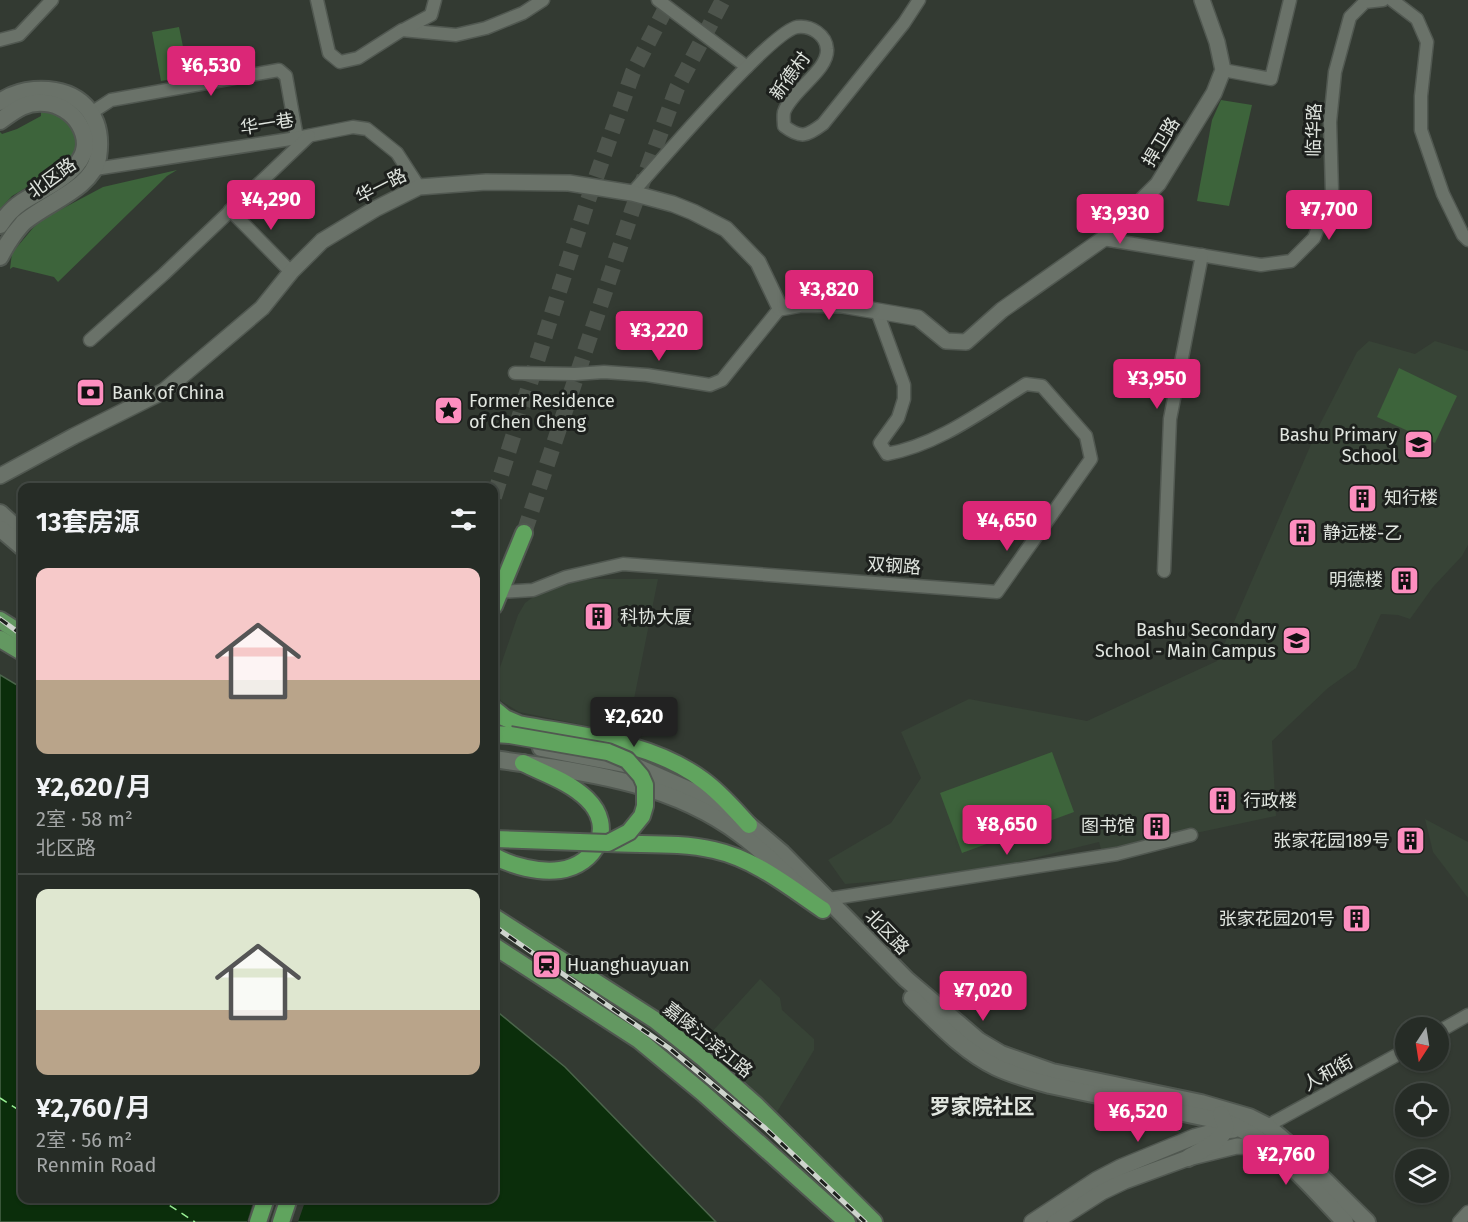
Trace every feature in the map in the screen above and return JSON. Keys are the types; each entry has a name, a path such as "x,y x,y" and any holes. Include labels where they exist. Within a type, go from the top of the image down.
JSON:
{"highway":[{"path":"498,594 524,533"},
{"path":"498,712 519,724 624,744 668,759 704,780 749,825"},
{"path":"502,735 608,752 627,760 635,767 645,785 645,806 642,816 629,832 608,843"},
{"path":"498,858 526,868 560,870 578,864 596,850 602,832 598,816 589,800 564,783 523,764"},
{"path":"498,839 695,847 715,850 750,863 825,904"},
{"path":"258,1222 264,1203"},
{"path":"281,1222 287,1203"}],"main road":[{"path":"5,99 26,91 47,89 69,94 91,113"},
{"name":"北区路","path":"0,121 5,99 27,103 51,103 64,109 75,118 85,140 82,156 76,166 57,181 20,203 0,225"},
{"name":"北区路","path":"0,257 12,236 24,222 81,184 95,169 98,132 91,113"},
{"path":"0,513 18,529"},
{"path":"0,528 18,544"},
{"path":"0,620 18,631"},
{"path":"0,639 18,650"},
{"name":"北区路","path":"498,741 635,766 696,793 749,825 782,853 825,904 948,1033 994,1066 1022,1078 1244,1129 1277,1153 1345,1222"},
{"name":"北区路","path":"498,760 636,784 695,806 730,827 825,904 906,979 979,1041 1001,1054 1052,1072 1201,1103 1241,1114 1266,1126 1286,1142 1367,1222"},
{"name":"嘉陵江滨江路","path":"498,921 655,1020 705,1059 756,1105 874,1222"},
{"path":"498,949 639,1040 703,1093 847,1222"},
{"path":"1188,1158 1211,1144 1226,1126 1220,1114 1201,1103"}],"street":[{"path":"0,40 19,35 52,0"},
{"path":"317,0 328,53 340,62 358,58 430,15 435,0"},
{"path":"402,30 456,34 486,28 523,13 543,0"},
{"path":"658,0 747,67"},
{"name":"新德村","path":"632,193 747,67 783,34 797,27 814,29 824,38 827,49 825,60 788,104 783,114 784,126 795,134 809,135 823,124 904,23 919,0"},
{"path":"1202,0 1217,42 1223,70 1271,79 1290,0"},
{"name":"临华路","path":"1103,239 1261,265 1291,261 1314,238 1332,192 1330,122 1335,72 1350,17 1365,2 1383,0"},
{"path":"1392,0 1417,18 1427,42 1421,96 1421,130 1443,194 1463,235 1468,240"},
{"path":"91,113 111,100 279,70 286,76 297,138"},
{"name":"捍卫路","path":"780,308 802,304 842,305 918,318 946,341 966,342 1002,310 1103,239 1158,184 1214,93 1223,70"},
{"name":"华一巷","path":"95,169 310,136 353,127 367,129 397,153 419,187"},
{"path":"90,340 164,274 310,136"},
{"name":"华一路","path":"0,476 164,391 262,308 291,272 322,241 375,209 419,187 486,182 569,183 632,193 693,212 726,229 758,262 780,308"},
{"path":"230,210 291,272"},
{"path":"1164,571 1170,419 1202,255"},
{"path":"515,373 604,372 647,375 710,385 722,380 780,308"},
{"name":"双钢路","path":"498,599 533,590 566,577 623,564 997,592 1091,459 1086,436 1042,386 1026,384 941,436 904,451 887,454 880,443 898,418 904,399 904,385 877,311"},
{"path":"825,904 1117,854 1191,835"},
{"path":"1449,1026 1468,1015"},
{"name":"人和街","path":"1266,1126 1395,1056"},
{"path":"1032,1222 1096,1180 1121,1167 1226,1126"},
{"path":"1244,1129 1266,1126"},
{"path":"1055,1222 1110,1188 1188,1158 1237,1146 1254,1147 1277,1153"},
{"path":"1459,1222 1468,1212"}],"shaded area":[{"path":"179,27 189,76 161,81 152,32"},
{"path":"1221,100 1252,105 1229,206 1197,201 1212,120"},
{"path":"41,109 56,112 72,124 77,147 68,163 12,196 0,209 0,132 2,134 17,129 41,116"},
{"path":"177,170 167,176 58,282 54,277 13,267 10,269 12,253 43,219 103,187"},
{"name":"Bashu Secondary School - Main Campus","path":"1369,341 1415,354 1435,341 1468,351 1468,545 1462,556 1433,587 1410,619 1398,615 1381,614 1356,668 1328,688 1272,741 1276,816 1102,853 1099,842 969,874 845,884 828,860 891,823 921,778 901,732 969,699 1087,721 1217,661 1319,426 1357,352"},
{"path":"1399,368 1457,396 1435,443 1377,417"},
{"path":"594,579 658,579 627,734 519,712 501,701 498,696 498,673 518,615 525,603 537,594 565,582"},
{"path":"0,675 18,686 18,1203 498,1203 498,1012 565,1067 716,1222 0,1222"},
{"path":"1052,752 1074,812 962,853 940,793"},
{"path":"1425,819 1468,842 1468,898 1433,852"},
{"path":"760,979 780,998 782,1010 814,1039 814,1050 777,1112 700,1045"}],"pier":[{"path":"253,1203 305,1203 298,1222 247,1222"}],"ferry route":[{"path":"0,1098 18,1109"},
{"path":"166,1203 195,1222"}],"tunnel":[{"path":"498,484 586,206 633,72 670,0"},
{"path":"524,533 632,211 677,88 723,0"}],"railway":[{"path":"0,619 18,632"},
{"path":"498,929 669,1048 765,1128 865,1222"}],"place":[{"name":"Bank of China","path":"91,393"},
{"name":"Former Residence of Chen Cheng","path":"448,411"},
{"name":"Bashu Primary School","path":"1418,445"},
{"name":"知行楼","path":"1363,498"},
{"name":"静远楼-乙","path":"1302,533"},
{"name":"明德楼","path":"1404,580"},
{"name":"科协大厦","path":"599,617"},
{"name":"Bashu Secondary School - Main Campus","path":"1297,640"},
{"name":"行政楼","path":"1222,801"},
{"name":"图书馆","path":"1156,826"},
{"name":"张家花园189号","path":"1411,841"},
{"name":"张家花园201号","path":"1356,919"},
{"name":"Huanghuayuan","path":"546,965"}],"district":[{"name":"罗家院社区","path":"982,1107"}]}
